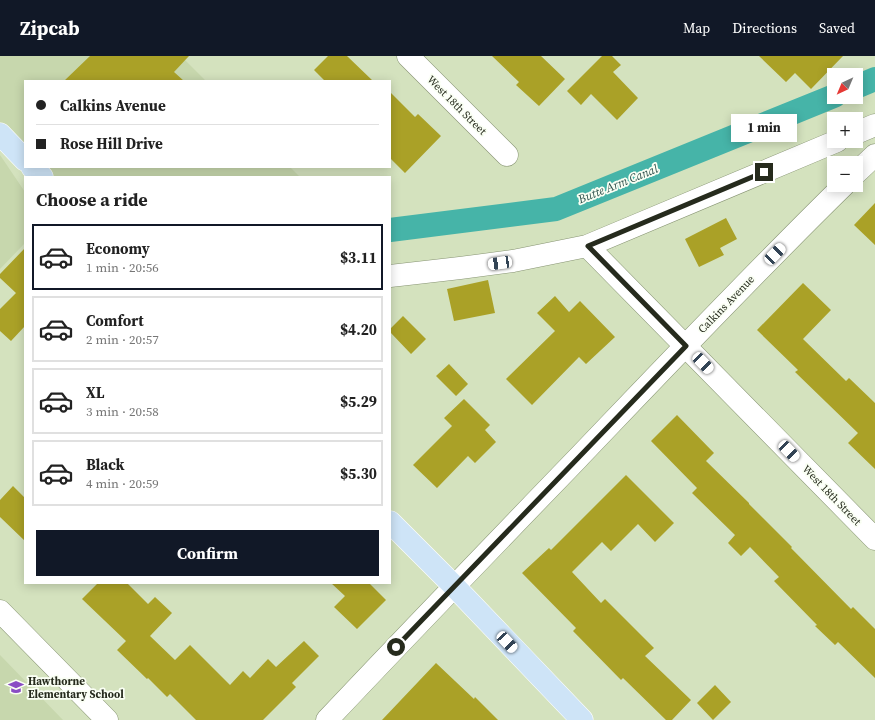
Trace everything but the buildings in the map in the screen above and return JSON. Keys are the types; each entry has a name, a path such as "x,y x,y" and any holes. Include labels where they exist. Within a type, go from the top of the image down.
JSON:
{"main road":[{"path":"0,134 24,159"},
{"path":"33,168 41,176"},
{"path":"391,523 454,586 582,720"}],"street":[{"name":"West 18th Street","path":"408,56 507,155"},
{"path":"863,130 875,125"},
{"path":"391,276 513,261 588,246 827,145"},
{"path":"863,166 875,155"},
{"name":"Calkins Avenue","path":"327,720 454,586 837,192"},
{"name":"West 18th Street","path":"588,246 875,539"},
{"path":"0,612 106,720"}],"shaded area":[{"path":"0,56 181,56 205,80 24,80 24,159 0,134"},
{"path":"0,155 24,191 24,244 0,269"},
{"path":"33,168 291,168 299,176 41,176"},
{"name":"Hawthorne Elementary School","path":"0,655 63,720 0,720"}],"waterway":[{"name":"Butte Arm Canal","path":"863,84 875,79"},
{"name":"Butte Arm Canal","path":"391,230 556,209 827,99"}],"place":[{"name":"Hawthorne Elementary School","path":"16,687"}],"route":[{"path":"396,647 686,346 588,246 764,172"}]}
